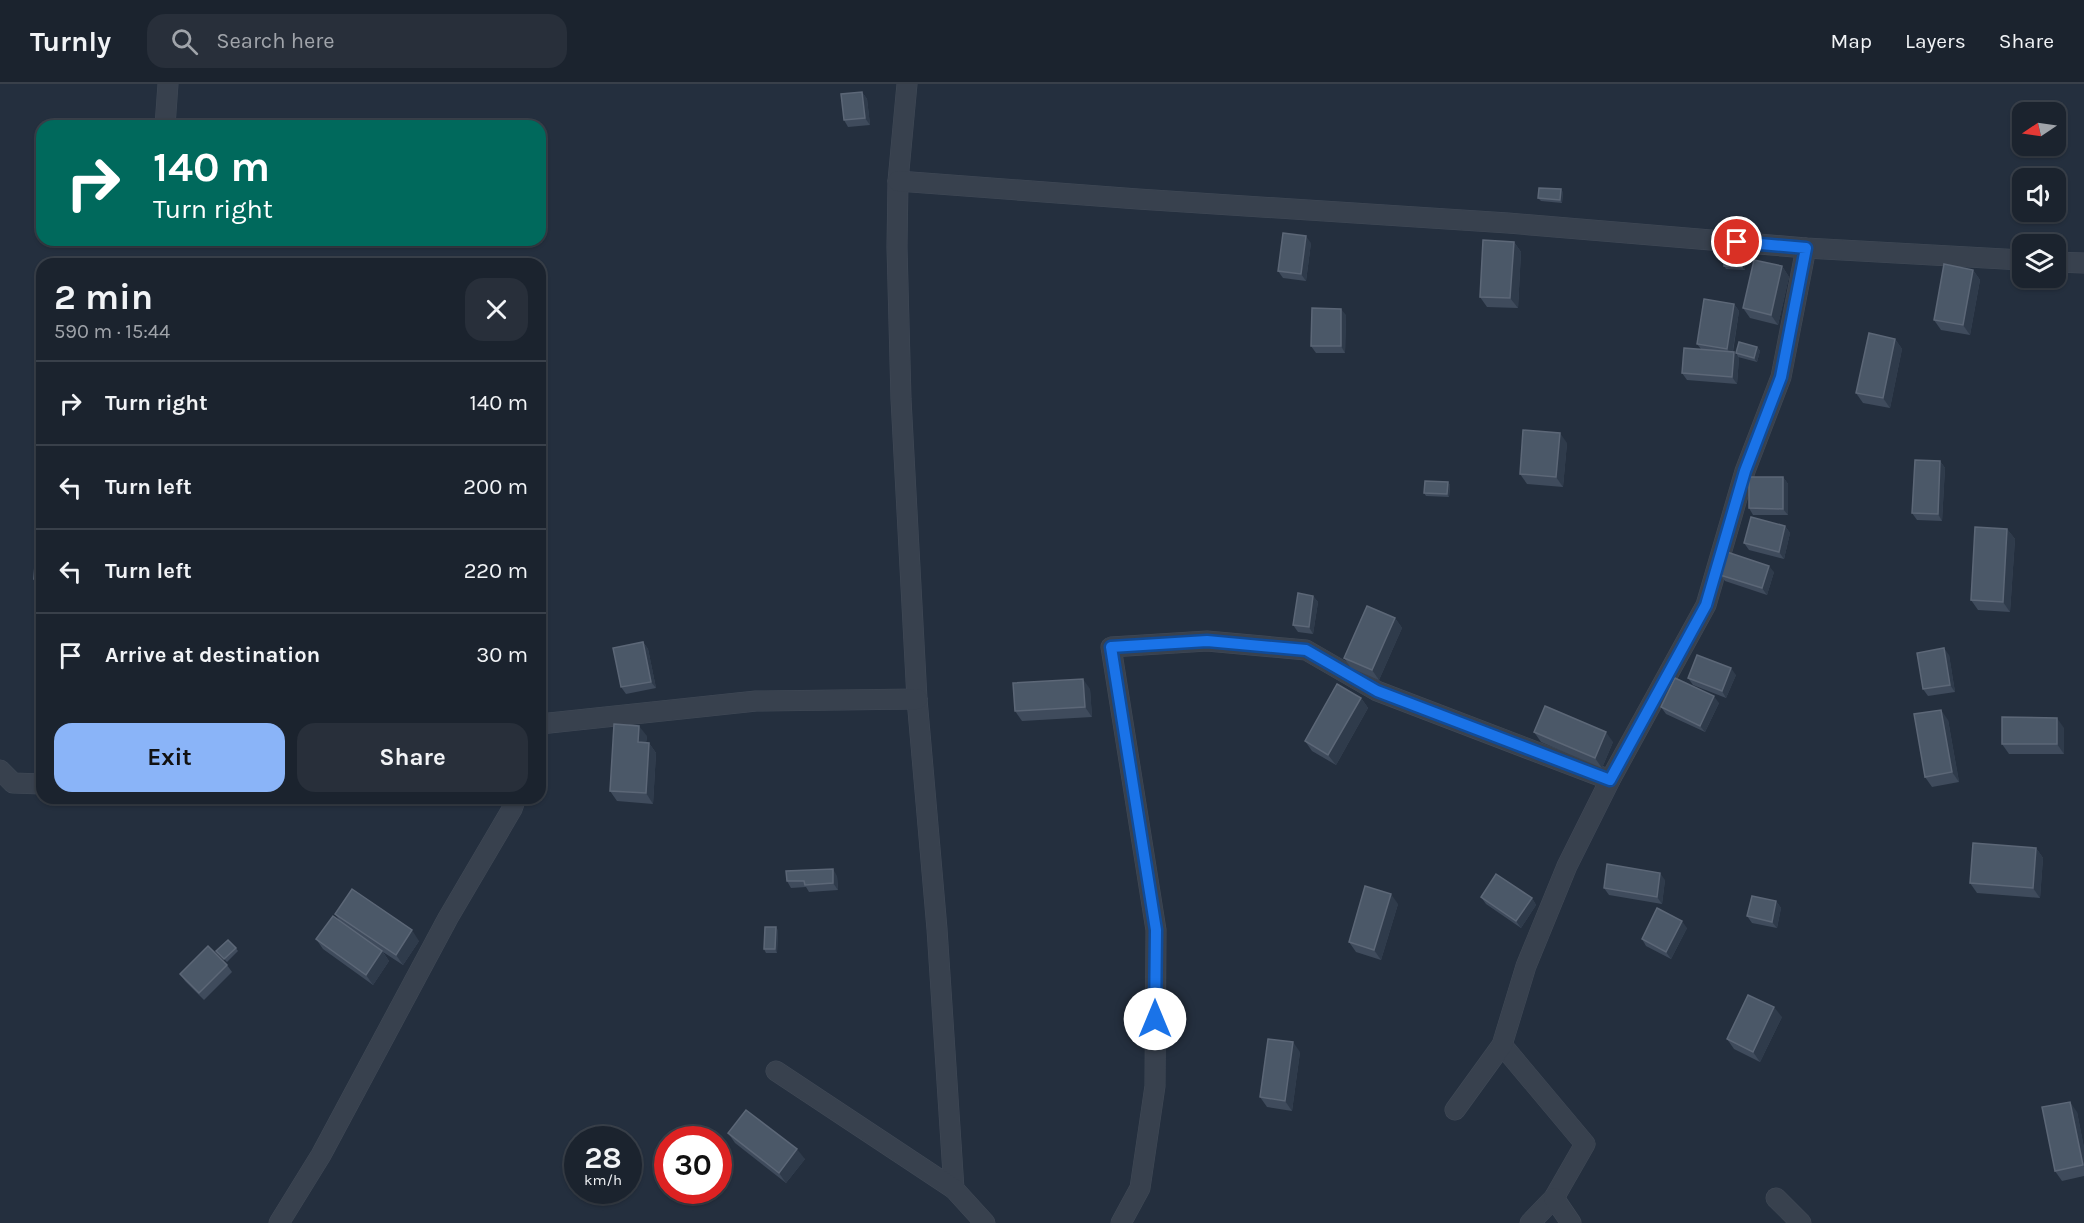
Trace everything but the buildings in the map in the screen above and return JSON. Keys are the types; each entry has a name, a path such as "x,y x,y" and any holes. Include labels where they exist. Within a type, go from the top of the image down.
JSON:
{"street":[{"path":"165,120 168,84"},
{"path":"907,84 898,181 897,247 901,399 917,699 938,940 954,1189"},
{"path":"898,181 1496,222 1806,248 2012,259"},
{"path":"1455,1110 1502,1045 1530,955 1567,866 1610,780 1706,605 1745,471 1781,377 1806,248"},
{"path":"2066,262 2084,263"},
{"path":"1120,1223 1140,1188 1155,1086 1156,930 1111,647 1207,641 1306,650 1377,691 1610,780"},
{"path":"546,724 756,700 917,699"},
{"path":"0,770 13,783 36,784"},
{"path":"279,1223 321,1155 448,918 514,804"},
{"path":"1502,1045 1585,1144 1554,1198 1530,1223"},
{"path":"776,1071 954,1189 985,1223"},
{"path":"1554,1198 1571,1223"},
{"path":"1776,1198 1801,1223"}],"route":[{"path":"1155,1019 1156,930 1111,647 1207,641 1306,650 1377,691 1610,780 1706,605 1745,471 1781,377 1806,248 1737,242"}]}
